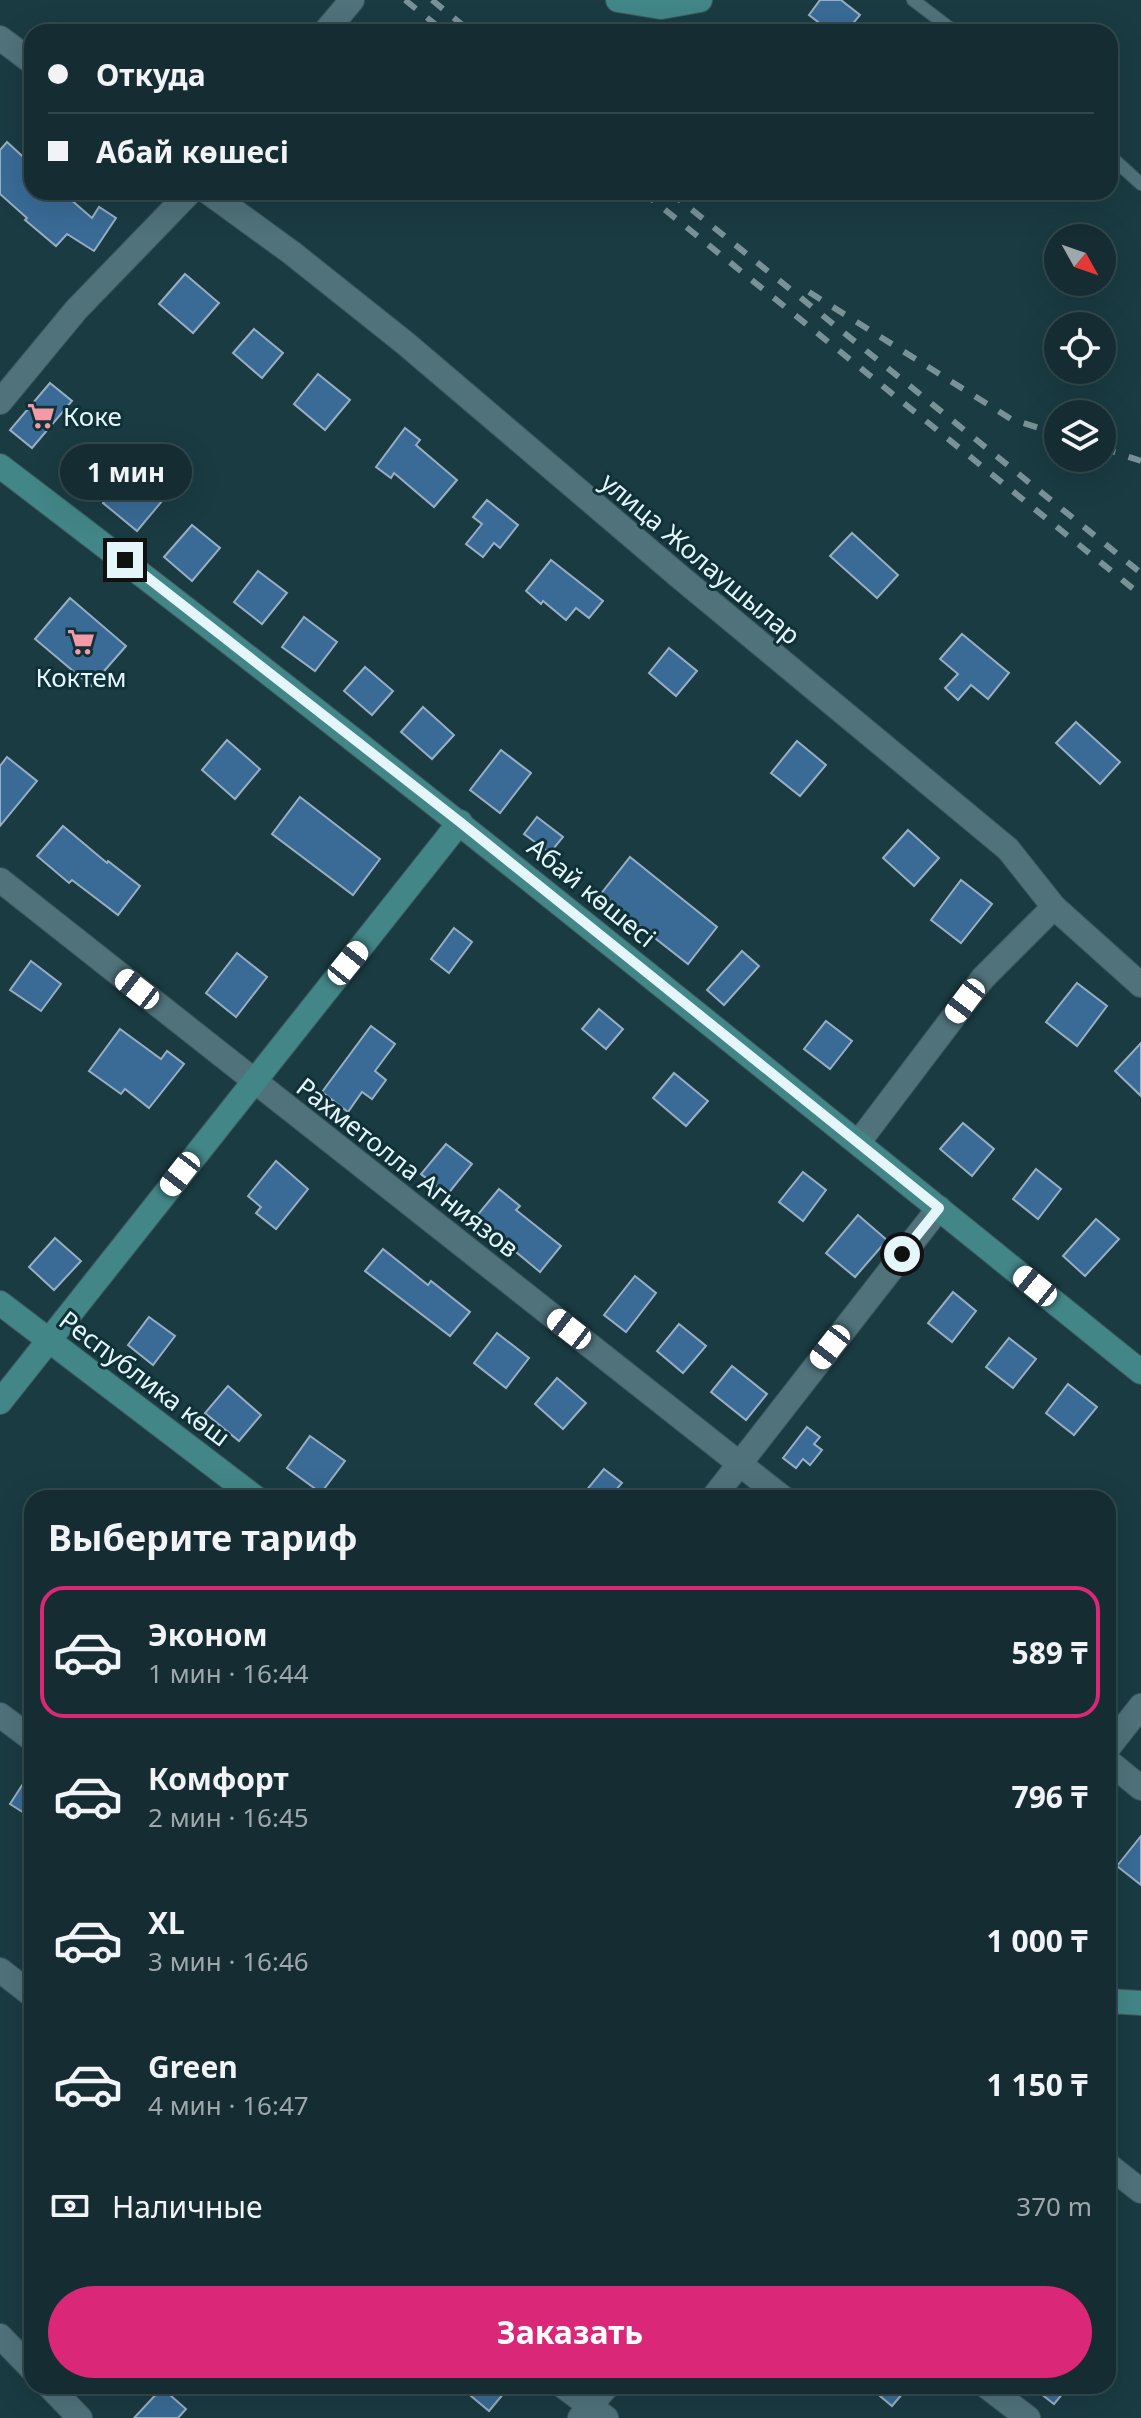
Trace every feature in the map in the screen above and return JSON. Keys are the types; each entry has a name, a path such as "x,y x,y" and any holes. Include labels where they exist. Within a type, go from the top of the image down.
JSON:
{"main road":[{"path":"618,0 661,7 700,0"},
{"name":"Абай көшесі","path":"0,466 225,636 460,822 1141,1372"},
{"path":"0,1402 460,822"},
{"name":"Республика көш","path":"0,1303 246,1490"},
{"path":"1116,2001 1141,2003"}],"street":[{"path":"332,24 352,0"},
{"path":"0,38 24,56"},
{"path":"0,402 76,310 182,200"},
{"name":"улица Жолаушылар","path":"219,200 292,253 405,343 669,568 1008,849 1054,907 1141,985"},
{"name":"Рахметолла Агниязов","path":"0,880 773,1490"},
{"path":"858,1143 983,978 1054,907"},
{"path":"719,1490 939,1208"},
{"path":"1116,1738 1141,1706"},
{"path":"0,1715 24,1733"},
{"path":"1116,1768 1141,1788"},
{"path":"0,1970 24,1989"},
{"path":"1116,2171 1141,2191"},
{"path":"0,2336 24,2361"},
{"path":"57,2394 80,2418"},
{"path":"571,2394 592,2414 603,2394"},
{"path":"996,2394 1028,2418"}],"lane":[{"path":"913,0 944,24"},
{"path":"1118,163 1141,184"}],"building":[{"path":"820,0 841,0 860,15 853,24 821,24 809,15"},
{"path":"7,142 24,158 24,200 71,200 92,218 99,207 116,218 94,251 67,234 56,246 0,194 0,150"},
{"path":"185,274 219,303 193,333 159,304"},
{"path":"254,329 283,353 262,378 233,353"},
{"path":"318,374 350,400 325,430 294,404"},
{"name":"Коке","path":"50,383 72,401 32,448 10,430"},
{"path":"405,428 420,440 416,445 457,480 434,507 394,473 391,478 376,467"},
{"path":"128,472 163,500 137,531 103,503"},
{"path":"487,500 518,525 500,548 494,543 483,557 466,544 482,524 473,517"},
{"path":"192,525 220,548 192,581 164,557"},
{"path":"852,533 898,575 877,598 830,556"},
{"path":"551,560 603,601 589,618 576,608 566,620 526,591"},
{"path":"258,571 287,593 262,624 234,602"},
{"name":"Коктем","path":"70,598 126,646 91,686 35,639"},
{"path":"304,617 337,642 315,671 282,647"},
{"path":"962,634 1009,673 988,699 971,685 958,700 945,688 958,674 940,659"},
{"path":"669,648 697,671 676,696 649,673"},
{"path":"365,667 393,691 372,715 344,691"},
{"path":"423,707 454,735 432,759 401,732"},
{"path":"1076,722 1120,762 1100,784 1056,743"},
{"path":"227,740 260,769 235,799 202,770"},
{"path":"797,741 826,765 800,796 771,773"},
{"path":"501,750 531,773 500,813 470,790"},
{"path":"7,757 37,781 0,826 0,766"},
{"path":"300,797 380,859 353,895 272,834"},
{"path":"537,817 563,837 550,853 524,834"},
{"path":"63,826 140,886 118,915 72,880 69,883 37,856"},
{"path":"908,830 939,858 914,886 883,858"},
{"path":"630,857 717,927 688,964 600,895"},
{"path":"961,880 992,904 961,943 931,920"},
{"path":"454,928 472,942 449,973 431,959"},
{"path":"742,951 759,966 724,1005 707,990"},
{"path":"237,953 267,977 236,1017 206,993"},
{"path":"31,961 61,984 41,1011 10,990"},
{"path":"1077,983 1107,1006 1077,1046 1046,1022"},
{"path":"599,1009 623,1029 606,1049 582,1029"},
{"path":"826,1021 852,1041 830,1069 804,1049"},
{"path":"371,1026 395,1044 375,1071 386,1080 372,1099 362,1092 348,1112 322,1092"},
{"path":"120,1029 161,1059 167,1051 184,1064 149,1108 125,1089 121,1094 89,1071"},
{"path":"1141,1043 1141,1096 1115,1071"},
{"path":"674,1073 708,1101 686,1126 653,1098"},
{"path":"963,1123 994,1149 972,1176 940,1149"},
{"path":"446,1144 472,1164 447,1195 421,1174"},
{"path":"276,1161 308,1189 276,1229 256,1213 261,1207 248,1196"},
{"path":"1036,1169 1061,1189 1038,1219 1013,1199"},
{"path":"803,1172 826,1190 803,1221 779,1202"},
{"path":"499,1189 520,1206 516,1210 561,1246 540,1272 475,1218"},
{"path":"858,1215 887,1240 855,1277 826,1253"},
{"path":"1096,1219 1119,1239 1085,1276 1063,1256"},
{"path":"55,1238 81,1261 54,1290 29,1267"},
{"path":"383,1249 428,1285 431,1281 470,1312 450,1336 365,1271"},
{"path":"635,1276 656,1293 626,1332 604,1315"},
{"path":"953,1292 976,1311 952,1342 928,1323"},
{"path":"149,1317 175,1336 153,1365 128,1345"},
{"path":"679,1324 706,1346 683,1373 657,1351"},
{"path":"497,1333 529,1358 506,1388 474,1363"},
{"path":"1009,1338 1036,1359 1013,1388 986,1367"},
{"path":"732,1366 767,1394 746,1420 711,1392"},
{"path":"557,1378 586,1403 563,1429 535,1404"},
{"path":"1068,1384 1097,1407 1074,1435 1046,1413"},
{"path":"228,1386 261,1415 239,1441 205,1413"},
{"path":"807,1427 820,1437 814,1444 822,1450 810,1465 803,1459 796,1468 783,1458"},
{"path":"310,1436 345,1461 323,1490 317,1490 287,1468"},
{"path":"604,1469 622,1483 616,1490 587,1490"},
{"path":"24,1782 24,1813 10,1804"},
{"path":"1141,1836 1141,1885 1117,1866"},
{"path":"156,2394 169,2394 186,2409 178,2418 134,2418"},
{"path":"469,2394 503,2394 489,2411"},
{"path":"878,2394 902,2394 892,2406"},
{"path":"1041,2394 1062,2394 1054,2404"}],"railway":[{"path":"405,0 435,24"},
{"path":"432,0 461,24"},
{"path":"653,200 1141,595"},
{"path":"680,200 1141,573"},
{"path":"809,292 1011,419 1044,430"},
{"path":"1116,453 1141,461"}],"place":[{"name":"Коке","path":"41,416"},
{"name":"Коктем","path":"81,642"}],"route":[{"path":"125,560 460,822 939,1208 902,1254"}]}
